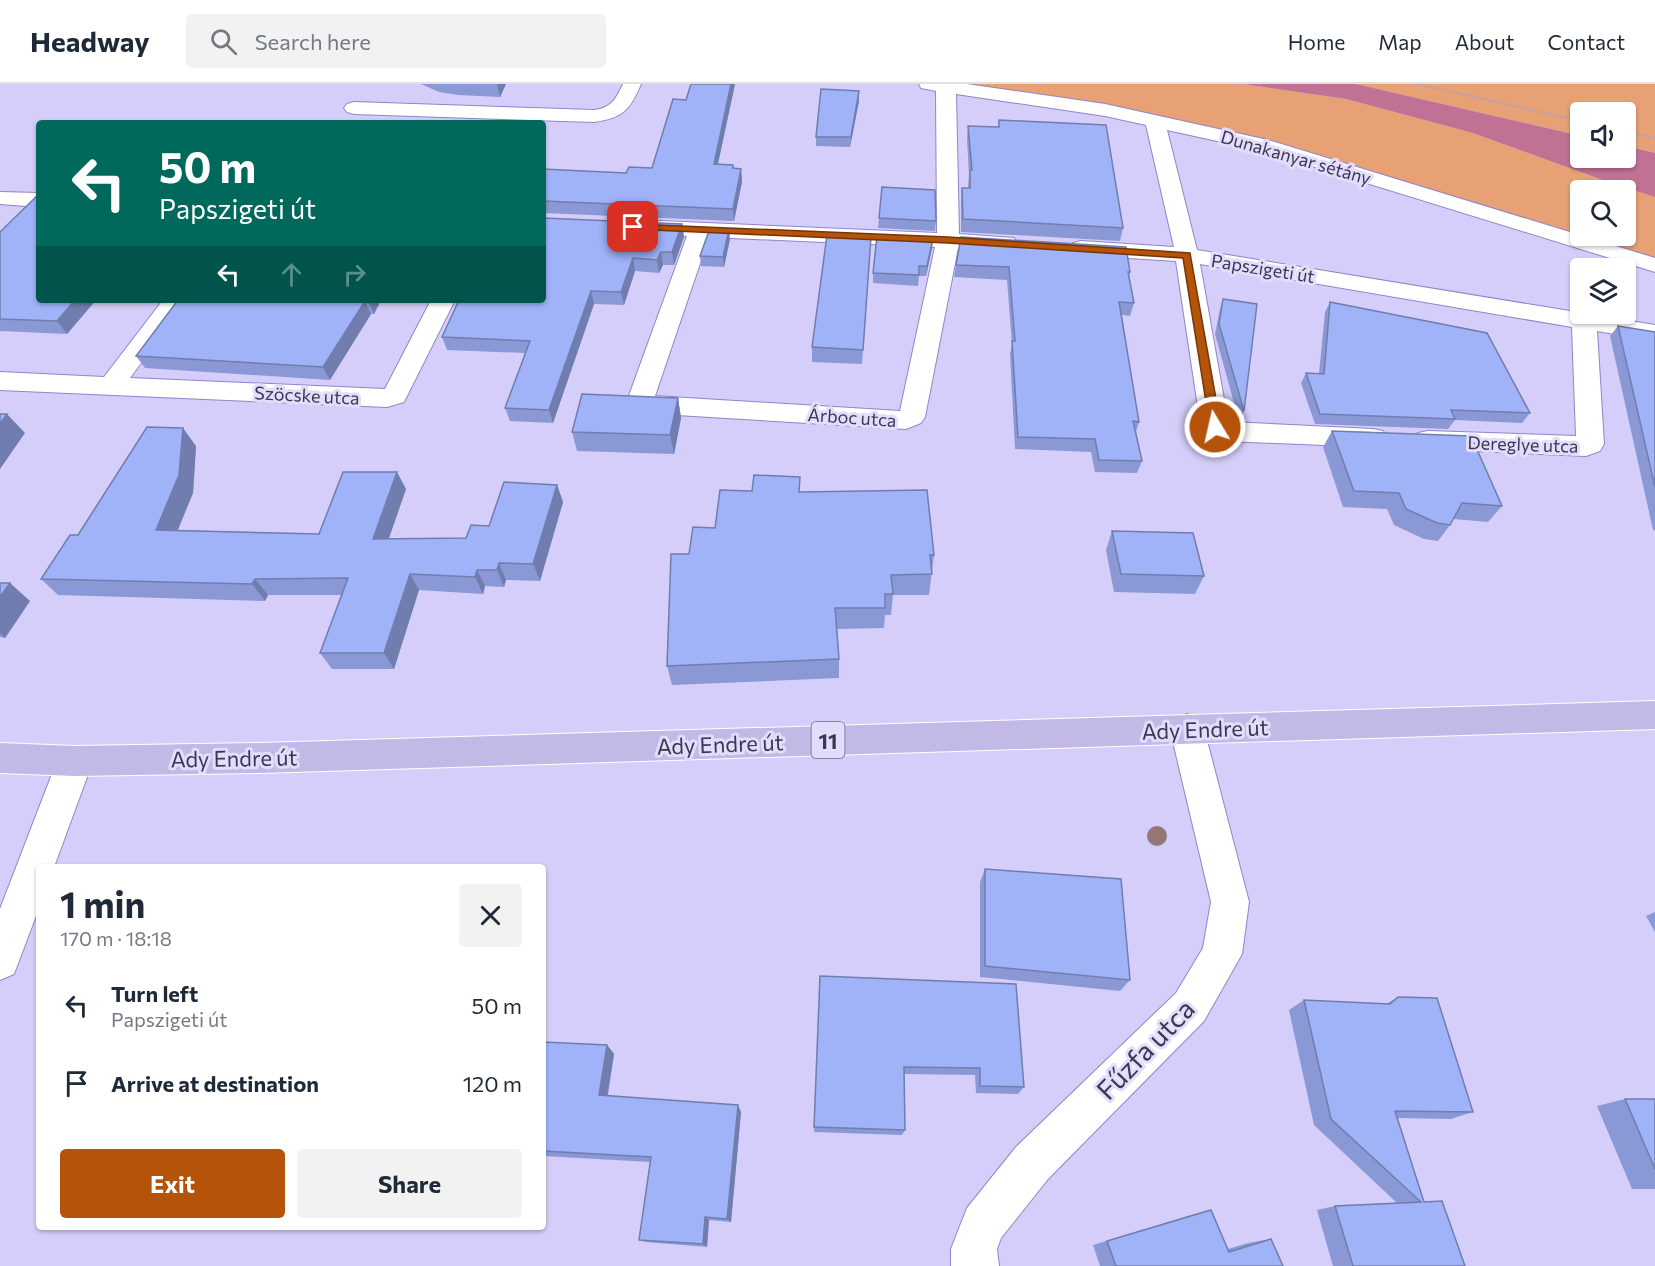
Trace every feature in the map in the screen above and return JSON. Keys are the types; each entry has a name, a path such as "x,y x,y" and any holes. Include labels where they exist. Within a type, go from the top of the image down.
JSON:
{"main road":[{"name":"Ady Endre út","path":"0,758 75,761 273,758 1655,715"}],"street":[{"path":"354,108 602,116 621,108 632,84"},
{"name":"Dunakanyar sétány","path":"937,86 1155,120 1268,146 1655,265"},
{"name":"Árboc utca","path":"700,230 640,401 643,404 906,420 912,417 948,240 937,86"},
{"name":"Dereglye utca","path":"1155,120 1187,255 1215,427 1224,432 1586,446 1590,444 1584,324"},
{"path":"0,198 31,200"},
{"path":"0,222 31,200"},
{"path":"622,226 1032,245"},
{"name":"Papszigeti út","path":"1056,247 1187,255 1570,319"},
{"path":"111,386 173,303"},
{"name":"Szöcske utca","path":"0,381 387,398 395,396 442,303"},
{"name":"Papszigeti út","path":"1602,324 1655,333"},
{"name":"Fűzfa utca","path":"975,1266 974,1249 983,1224 1032,1163 1190,1007 1222,954 1230,902 1187,729"},
{"path":"36,864 75,761"},
{"path":"0,960 36,864"}],"path":[{"path":"1417,84 1570,119"},
{"path":"1636,133 1655,138"}],"shaded area":[{"path":"958,84 1243,84 1346,99 1473,133 1602,180 1570,180 1570,237 1135,114"},
{"path":"1243,84 1356,84 1570,133 1570,168 1636,168 1636,148 1655,153 1655,197 1636,191 1636,180 1602,180 1473,133 1346,99"},
{"path":"1356,84 1655,84 1655,153 1636,148 1636,102 1570,102 1570,133"},
{"path":"1636,191 1655,197 1655,261 1602,246 1636,246"}],"building":[{"path":"691,84 731,84 714,164 733,165 733,168 741,169 733,209 546,201 546,169 626,173 629,167 652,168 673,99 686,100"},
{"path":"821,89 859,91 851,137 816,137"},
{"path":"999,120 1106,125 1123,228 963,219 962,188 970,188 970,170 972,170 968,126 999,127"},
{"path":"882,187 935,190 936,221 879,218"},
{"path":"36,197 36,303 72,303 57,321 0,319 0,232"},
{"path":"546,218 682,224 672,252 661,252 657,260 633,258 621,292 591,291 549,410 505,408 530,341 442,337 458,303 546,303"},
{"path":"710,228 729,229 723,257 700,256"},
{"path":"827,235 871,237 863,350 812,347"},
{"path":"877,236 933,238 927,266 919,266 919,275 873,273"},
{"path":"961,237 1126,247 1134,303 1119,302 1139,422 1133,421 1142,461 1099,460 1095,439 1018,437 1012,341 1015,341 1009,267 956,265"},
{"path":"1223,299 1257,304 1244,411 1219,324"},
{"path":"1330,302 1487,333 1530,413 1451,410 1455,419 1320,414 1306,373 1324,374"},
{"path":"176,303 364,303 323,367 136,356"},
{"path":"1618,326 1655,332 1655,487"},
{"path":"582,394 678,398 670,435 572,432"},
{"path":"0,414 7,414 0,424"},
{"path":"147,427 183,428 179,475 156,530 319,534 343,472 397,472 373,539 466,538 471,525 489,526 504,482 557,485 533,564 499,563 497,570 477,570 475,577 410,574 384,653 320,653 348,578 255,579 252,584 41,579 70,535 78,535"},
{"path":"1332,431 1471,436 1502,506 1462,503 1450,525 1437,523 1406,509 1399,493 1354,491"},
{"path":"754,475 800,477 799,492 927,490 934,555 930,555 932,574 891,575 893,594 885,594 885,608 835,608 839,659 667,666 671,554 689,554 693,527 715,528 720,490 752,491"},
{"path":"1112,531 1193,533 1204,576 1121,574"},
{"path":"0,583 10,583 0,597"},
{"path":"985,869 1121,879 1130,980 985,966"},
{"path":"820,976 1016,984 1024,1087 980,1086 980,1068 904,1067 905,1130 814,1127"},
{"path":"1398,997 1437,998 1473,1112 1395,1111 1424,1202 1442,1201 1465,1266 1353,1266 1335,1206 1421,1202 1331,1119 1304,1000 1390,1004"},
{"path":"546,1042 607,1045 599,1095 738,1105 727,1219 705,1217 703,1244 639,1240 651,1157 546,1151"},
{"path":"1625,1099 1655,1099 1655,1169"},
{"path":"1211,1210 1229,1252 1271,1239 1283,1266 1116,1266 1107,1241"}],"route":[{"path":"633,227 948,240 1187,255 1215,427"}]}
